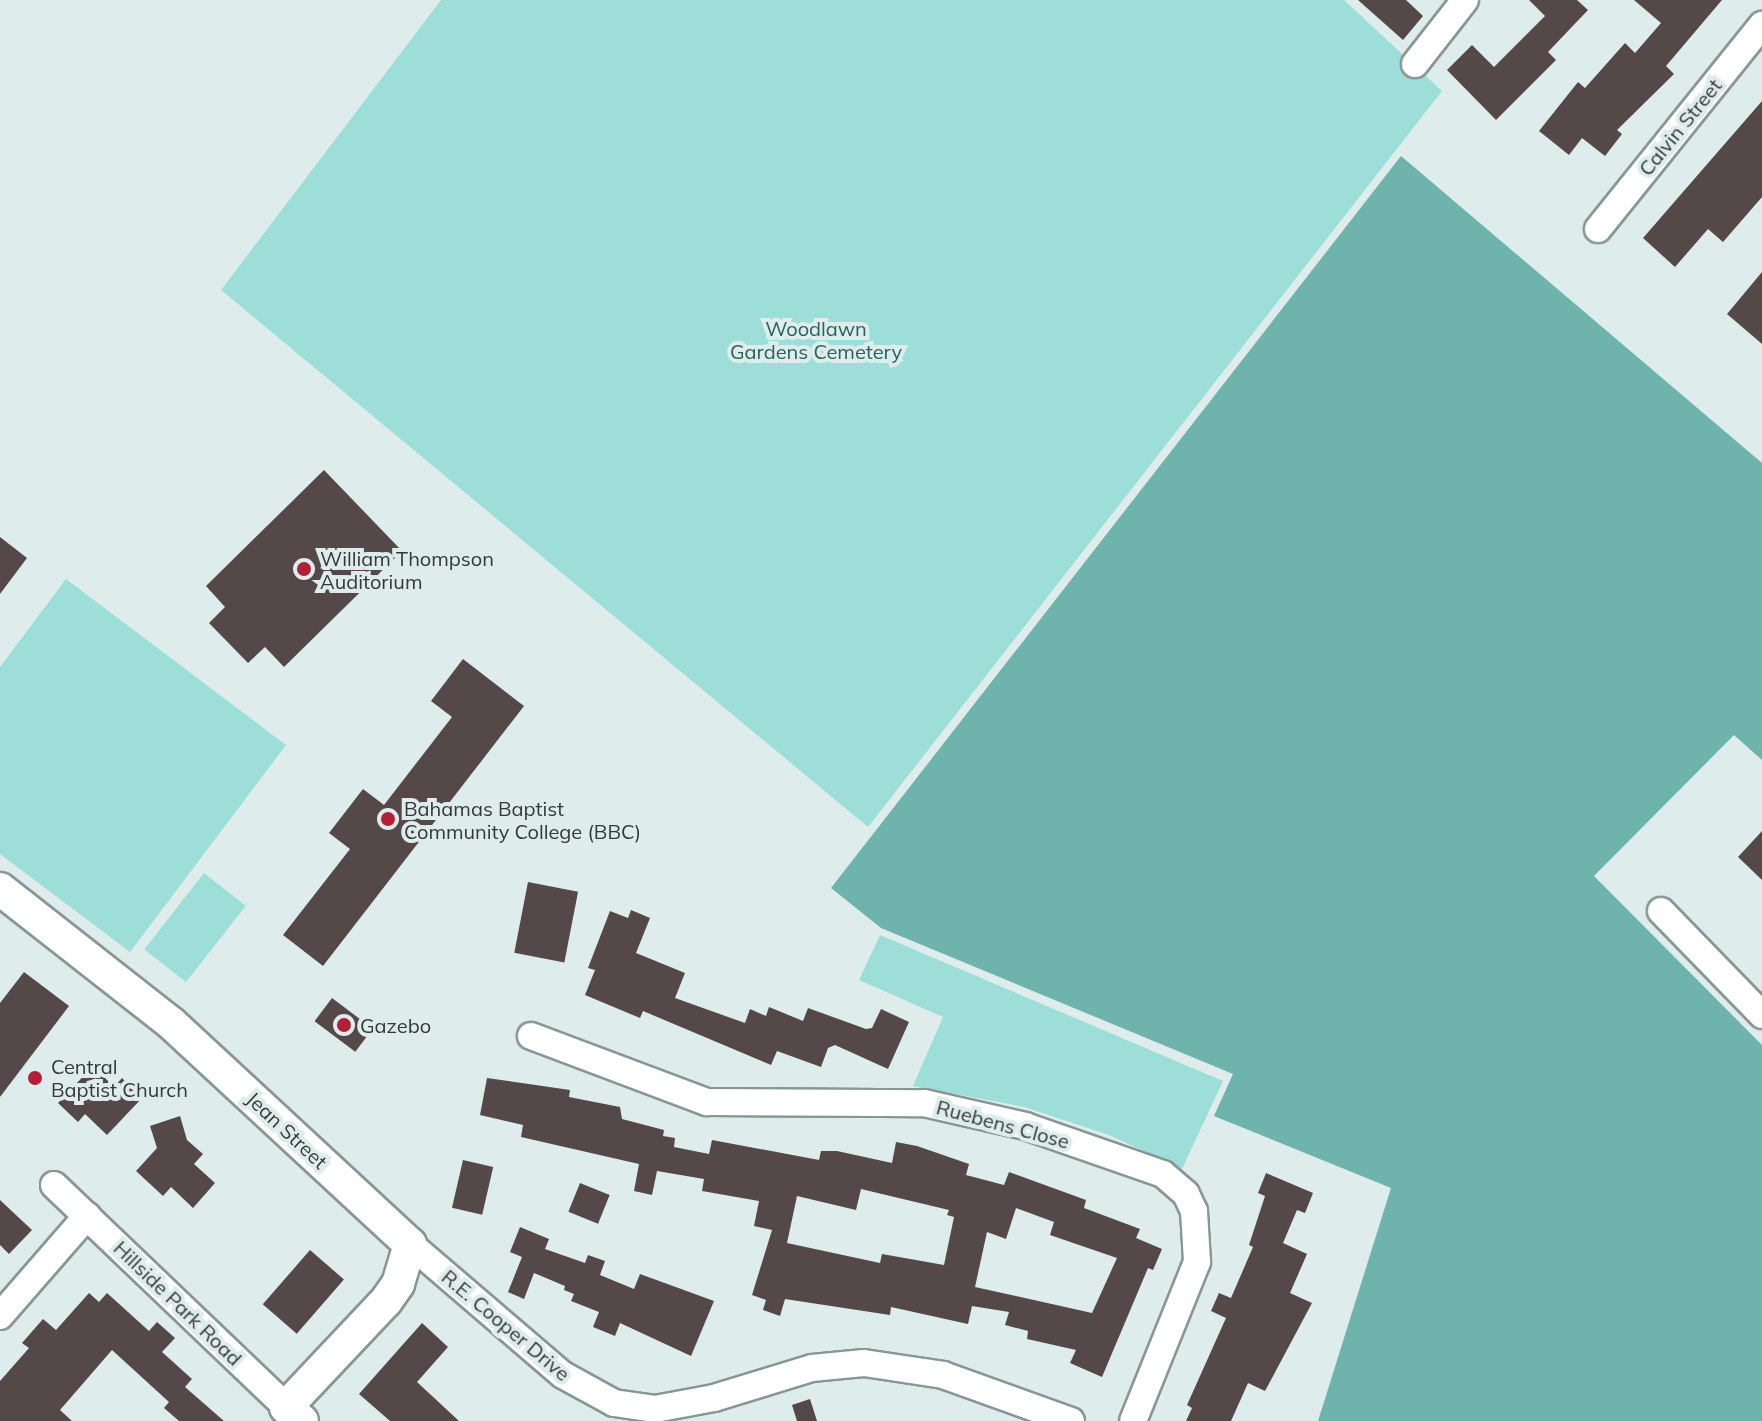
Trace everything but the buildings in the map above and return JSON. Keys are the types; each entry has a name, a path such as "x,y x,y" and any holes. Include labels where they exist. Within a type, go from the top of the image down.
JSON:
{"street":[{"path":"1415,64 1465,0"},
{"name":"Calvin Street","path":"1598,229 1762,25"},
{"name":"Jean Street","path":"0,889 171,1023 410,1244"},
{"path":"1661,911 1762,1015"},
{"name":"Ruebens Close","path":"531,1036 707,1102 924,1103 1025,1126 1163,1174 1186,1194 1194,1211 1197,1262 1133,1421"},
{"name":"Hillside Park Road","path":"54,1185 294,1414"},
{"path":"0,1316 87,1216"},
{"path":"294,1414 398,1284 410,1244"},
{"name":"R.E. Cooper Drive","path":"410,1244 563,1375 614,1403 655,1409 714,1398 812,1368 864,1363 943,1375 1071,1421"}],"green space":[{"name":"Woodlawn Gardens Cemetery","path":"441,0 1344,0 1442,91 868,827 221,290"},
{"path":"66,579 286,745 130,952 0,854 0,667"},
{"path":"204,873 246,906 186,982 144,949"},
{"path":"880,935 1223,1081 1182,1169 1109,1135 1024,1107 913,1086 943,1017 859,980"}],"shaded area":[{"path":"1401,156 1762,463 1762,760 1734,735 1594,876 1762,1045 1762,1421 1318,1421 1391,1188 1214,1116 1233,1074 881,928 831,888"}],"place":[{"name":"William Thompson Auditorium","path":"304,569"},
{"name":"Bahamas Baptist Community College (BBC)","path":"388,819"},
{"name":"Gazebo","path":"344,1025"},
{"name":"Central Baptist Church","path":"35,1078"}]}
